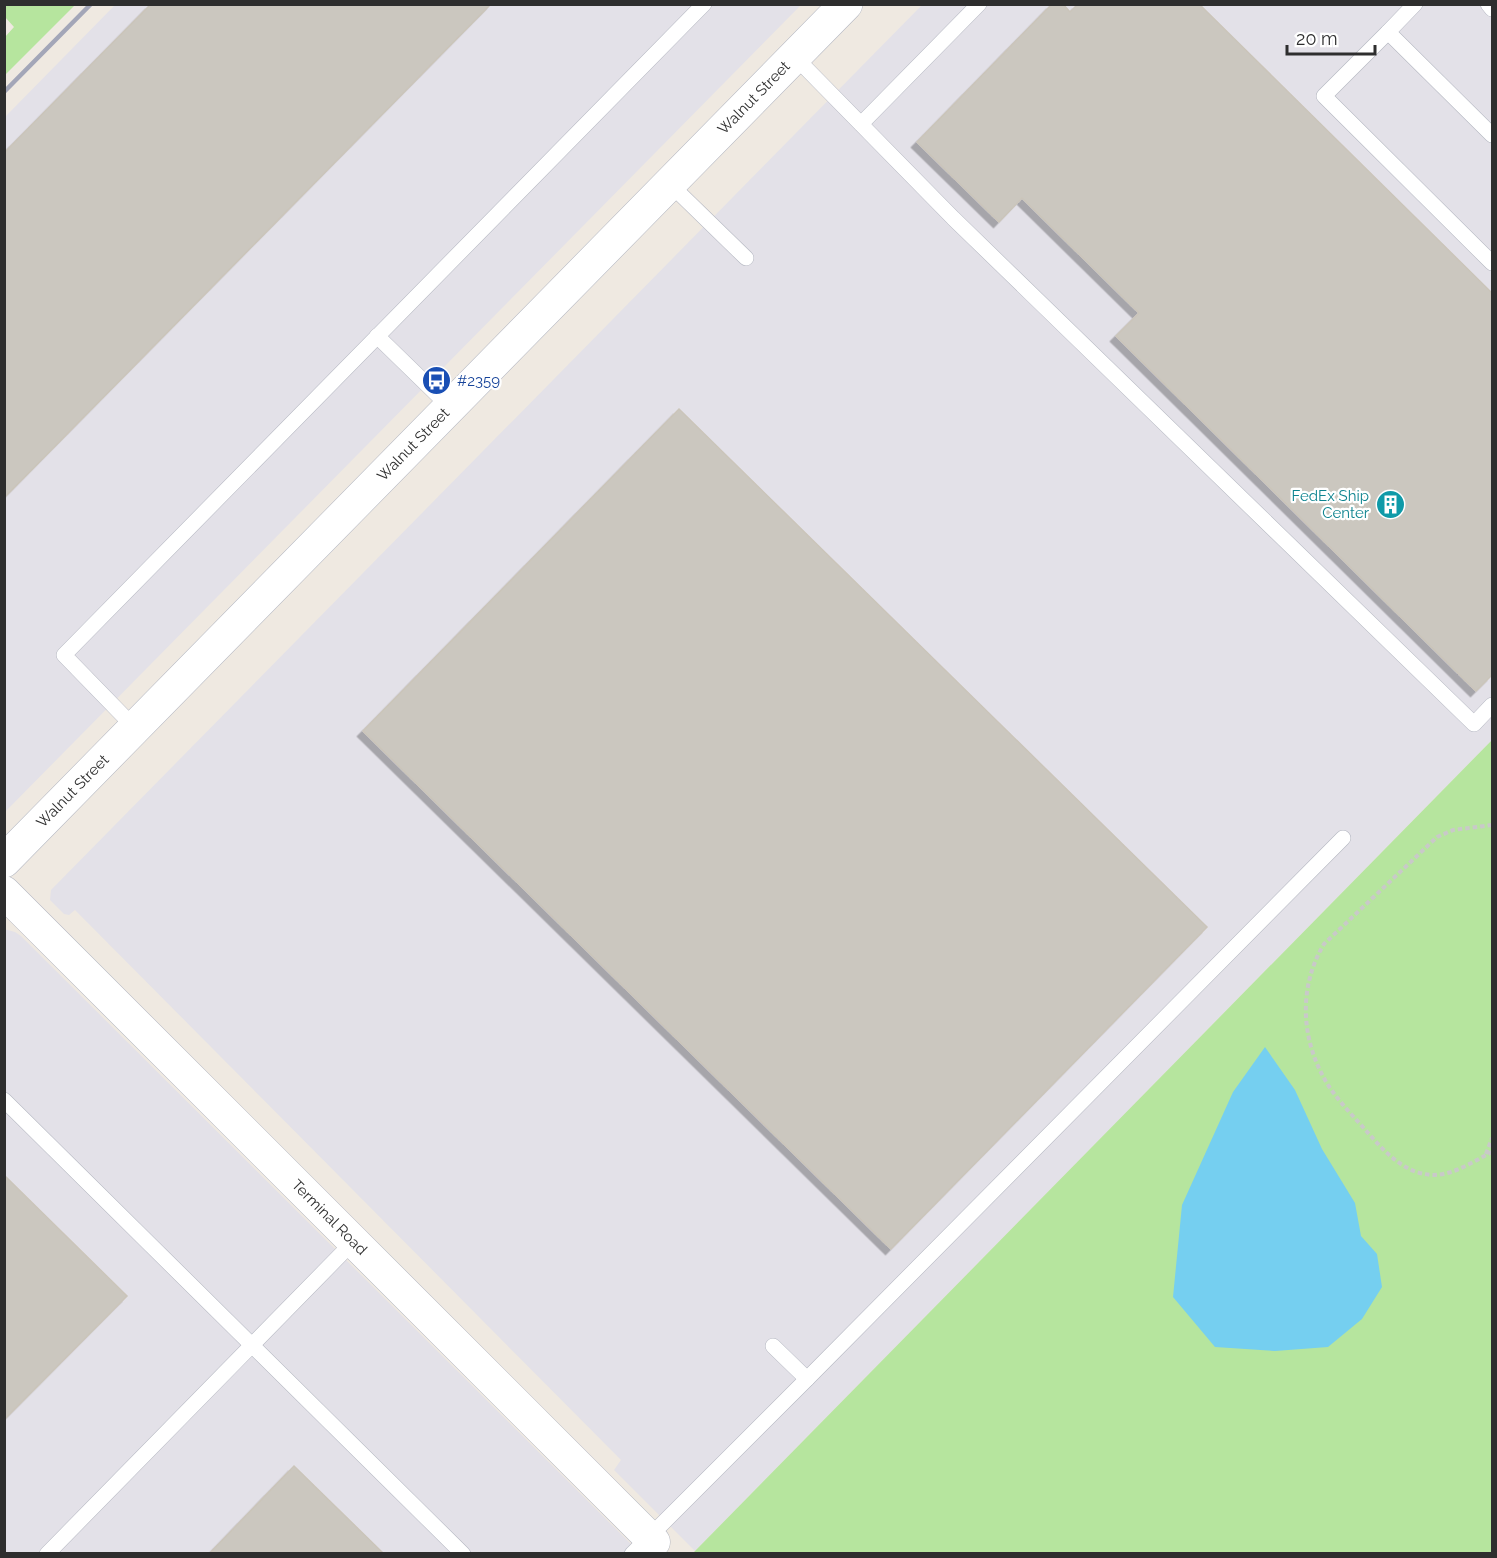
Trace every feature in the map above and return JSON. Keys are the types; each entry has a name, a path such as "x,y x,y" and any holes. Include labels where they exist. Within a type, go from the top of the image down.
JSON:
{"street":[{"name":"Walnut Street","path":"4,861 846,4"},
{"name":"Terminal Road","path":"4,892 354,1241 645,1544"}],"lane":[{"path":"135,728 64,655 704,4"},
{"path":"861,124 979,4"},
{"path":"1415,4 1324,96 1492,263"},
{"path":"1488,4 1492,9"},
{"path":"1388,32 1492,135"},
{"path":"795,57 962,227 1474,724 1492,705"},
{"path":"670,184 746,258"},
{"path":"377,336 451,408"},
{"path":"645,1544 1343,838"},
{"path":"4,1100 463,1554"},
{"path":"47,1554 354,1241"},
{"path":"773,1346 807,1379"}],"path":[{"path":"1492,825 1454,830 1437,837 1324,944 1313,962 1306,992 1305,1009 1316,1063 1330,1088 1377,1143 1399,1164 1414,1171 1433,1175 1453,1172 1492,1152"},
{"path":"1486,1155 1492,1138"}],"shaded area":[{"path":"115,5 801,5 5,812 5,117"},
{"path":"922,5 1492,5 1492,740 695,1551 614,1470 621,1460 75,910 69,915 64,914 50,900 51,890"},
{"path":"4,929 21,936 640,1553 5,1553"}],"green space":[{"path":"5,4 75,5 5,75 5,37 14,27 5,17"},
{"path":"1492,740 1492,1553 692,1554 695,1551"}],"water":[{"path":"1265,1047 1295,1090 1322,1149 1355,1203 1361,1236 1377,1254 1382,1287 1362,1319 1328,1347 1275,1351 1215,1347 1173,1297 1182,1205 1233,1092"}],"building":[{"path":"151,4 491,4 4,498 4,153"},
{"name":"FedEx Ship Center","path":"1052,4 1063,4 1070,12 1078,4 1199,4 1492,293 1492,675 1476,691 1116,336 1139,313 1022,198 999,222 917,142"},
{"path":"679,409 1207,927 891,1249 363,731"},
{"path":"4,1175 127,1296 4,1420"},
{"path":"294,1466 384,1554 209,1554"}],"railway":[{"path":"4,92 91,4"}],"place":[{"name":"#2359","path":"436,381"},
{"name":"FedEx Ship Center","path":"1390,505"}]}
